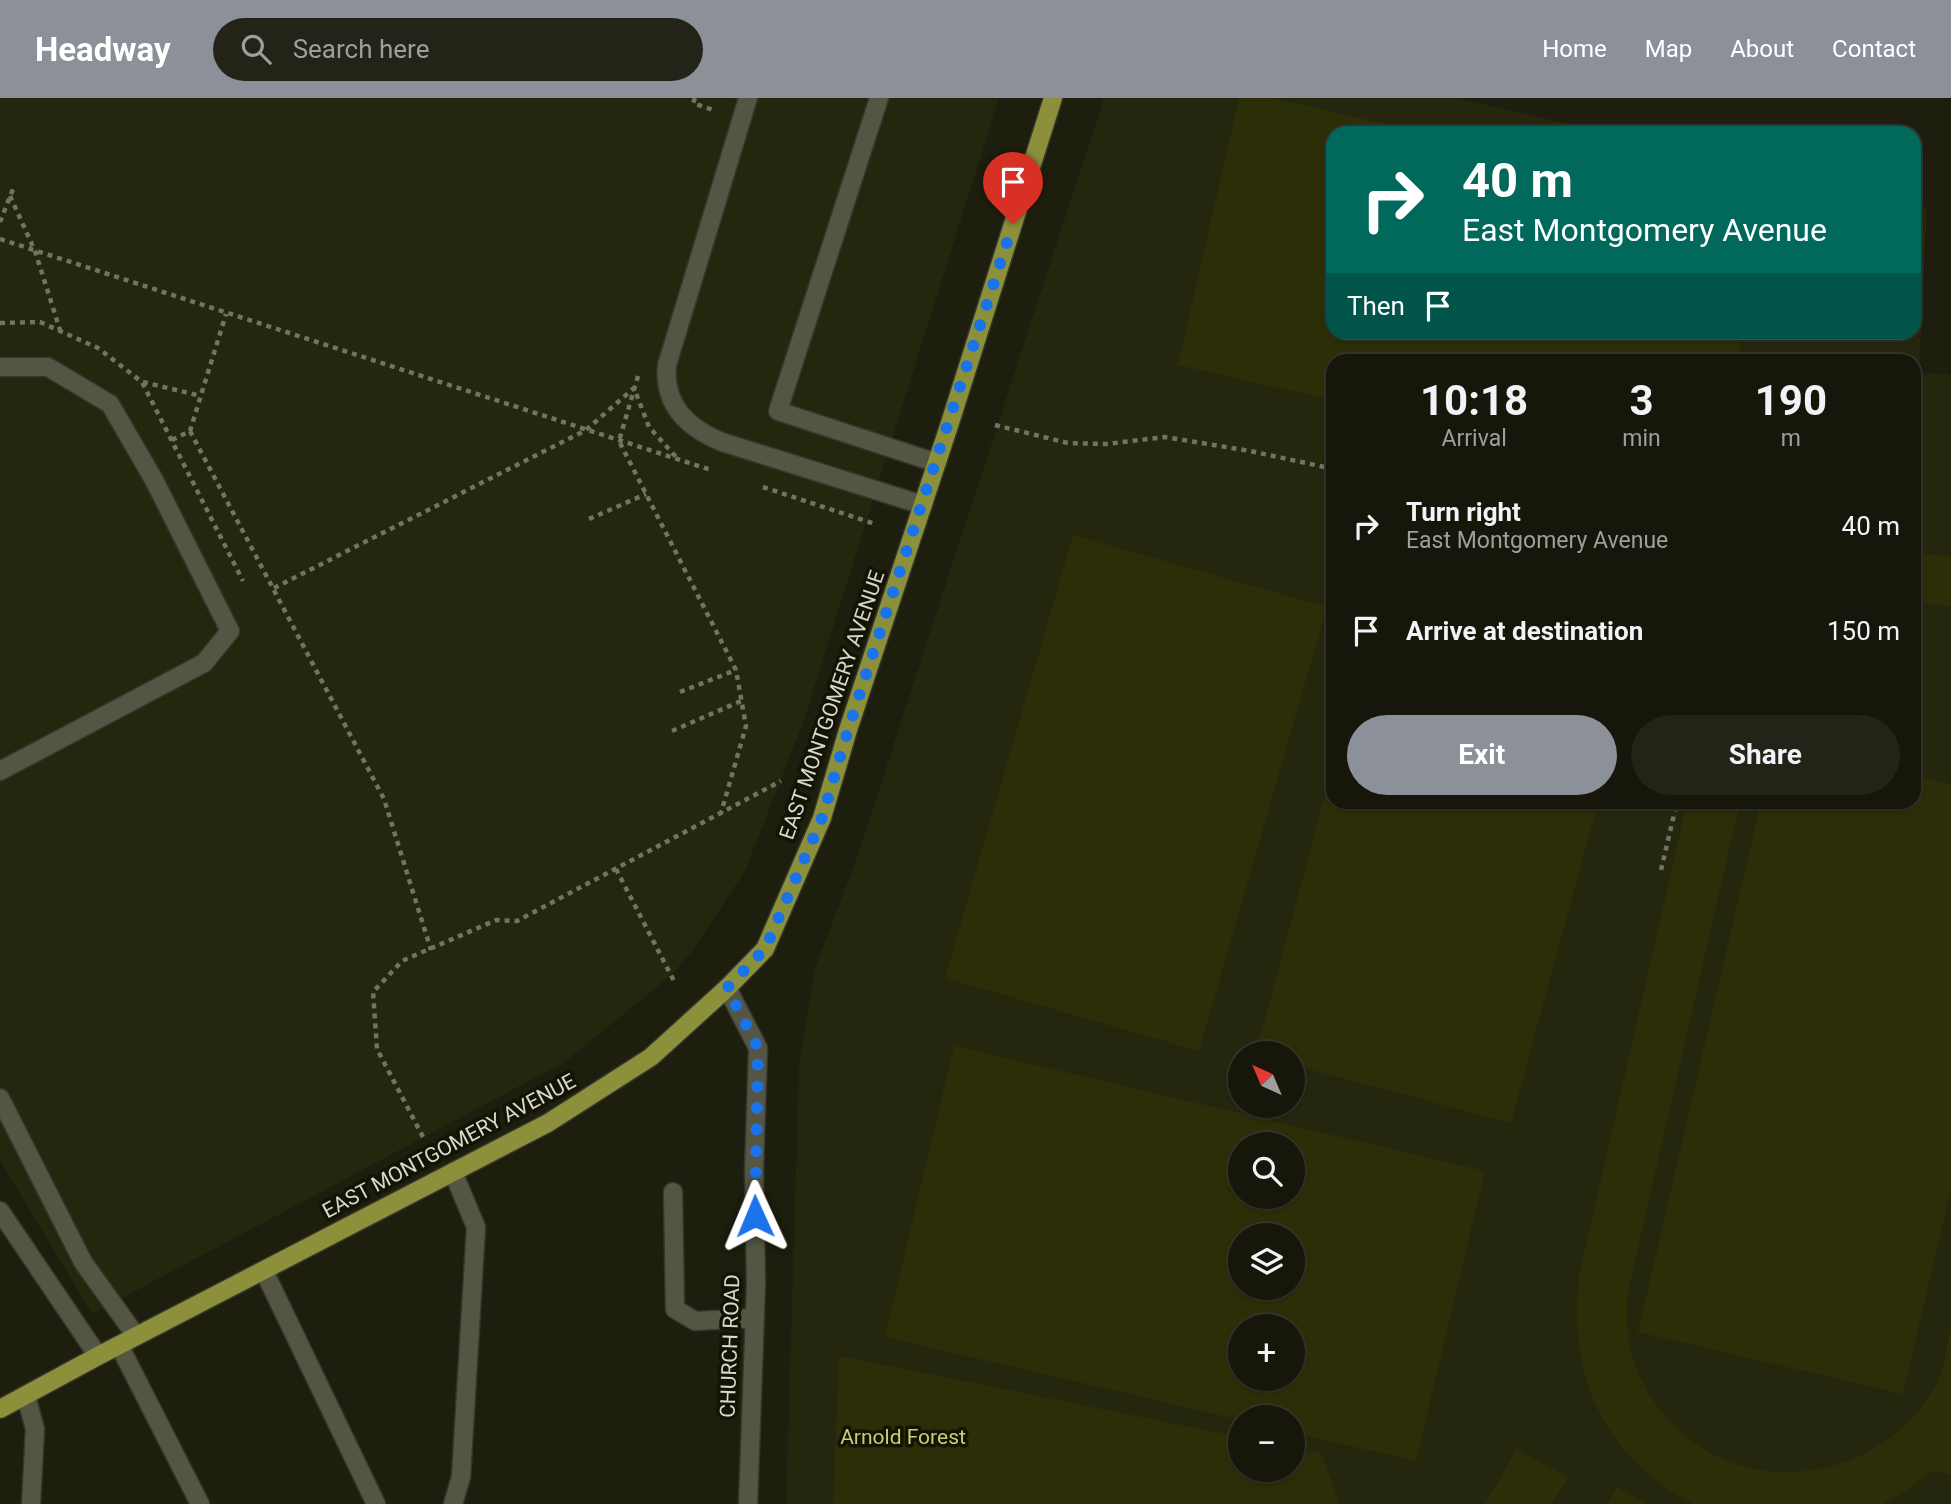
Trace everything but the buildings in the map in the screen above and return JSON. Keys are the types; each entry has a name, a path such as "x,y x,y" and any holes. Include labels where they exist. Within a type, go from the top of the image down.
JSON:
{"main road":[{"name":"EAST MONTGOMERY AVENUE","path":"0,1409 548,1123 651,1057 727,988 765,949 822,818 848,730 937,463 1053,98"}],"street":[{"path":"748,98 667,365 665,382 671,402 703,434 722,442 923,505"},
{"path":"879,98 778,411 937,463"},
{"path":"0,367 48,367 110,404 154,480 230,631 204,663 0,771"},
{"name":"CHURCH ROAD","path":"727,988 758,1048 754,1171 755,1318 748,1504"},
{"path":"0,1098 83,1262 136,1336"},
{"path":"453,1172 475,1227 461,1477 453,1504"},
{"path":"673,1192 675,1310 695,1321 755,1318"},
{"path":"0,1211 98,1356"},
{"path":"264,1271 376,1504"},
{"path":"119,1345 200,1504"},
{"path":"26,1396 35,1429 32,1504"}],"path":[{"path":"0,222 13,188"},
{"path":"10,195 35,251 61,331"},
{"path":"0,239 716,472"},
{"path":"226,314 190,431 384,799 431,950"},
{"path":"142,382 201,396"},
{"path":"274,588 586,430 634,388"},
{"path":"634,388 619,441 736,670 746,726 722,813"},
{"path":"634,388 649,427 679,460"},
{"path":"995,425 1068,443 1107,444 1165,436 1326,467"},
{"path":"172,440 190,431"},
{"path":"752,483 875,524"},
{"path":"589,519 646,494"},
{"path":"680,692 736,670"},
{"path":"673,731 741,701"},
{"path":"423,1137 377,1049 373,992 402,961 496,920 517,921 781,781"},
{"path":"1661,870 1674,809"},
{"path":"616,869 674,982"}],"shaded area":[{"path":"0,98 999,98 803,723 745,871 691,953 669,977 565,1062 92,1314 0,1160"},
{"path":"1104,98 1458,98 1577,126 1326,126 1326,340 1921,340 1920,354 1326,354 1326,809 1921,809 1921,373 1951,375 1951,1504 786,1504 799,1068 814,971 855,863"},
{"path":"1921,206 1927,208 1921,332"}],"green space":[{"path":"1239,98 1271,98 1396,126 1326,126 1326,340 1741,340 1738,354 1326,354 1326,398 1178,365"},
{"path":"1073,535 1326,607 1199,1051 945,978"},
{"path":"1921,554 1951,556 1951,606 1921,603"},
{"path":"1921,777 1951,784 1951,1188 1903,1394 1638,1332 1759,809 1921,809"},
{"path":"1326,791 1326,809 1596,809 1511,1123 1306,1068 1306,1041 1259,1041"},
{"path":"1685,809 1738,809 1627,1296 1630,1349 1639,1376 1653,1400 1664,1415 1695,1443 1730,1462 1769,1471 1808,1471 1846,1461 1882,1444 1913,1417 1940,1377 1951,1326 1951,1475 1932,1471 1904,1492 1882,1504 1693,1504 1662,1484 1636,1462 1615,1437 1598,1409 1586,1379 1579,1347 1579,1276"},
{"path":"954,1046 1228,1111 1228,1118 1260,1118 1485,1171 1416,1461 1305,1436 1305,1405 1228,1405 1228,1417 885,1337"},
{"name":"Arnold Forest","path":"839,1356 1228,1434 1228,1482 1305,1482 1305,1450 1321,1453 1340,1504 833,1504"},
{"path":"1517,1449 1568,1478 1552,1504 1485,1504"},
{"path":"1617,1487 1647,1504 1607,1504"}],"route":[{"path":"755,1216 758,1048 727,988 765,949 822,818 848,730 1013,224"}]}
